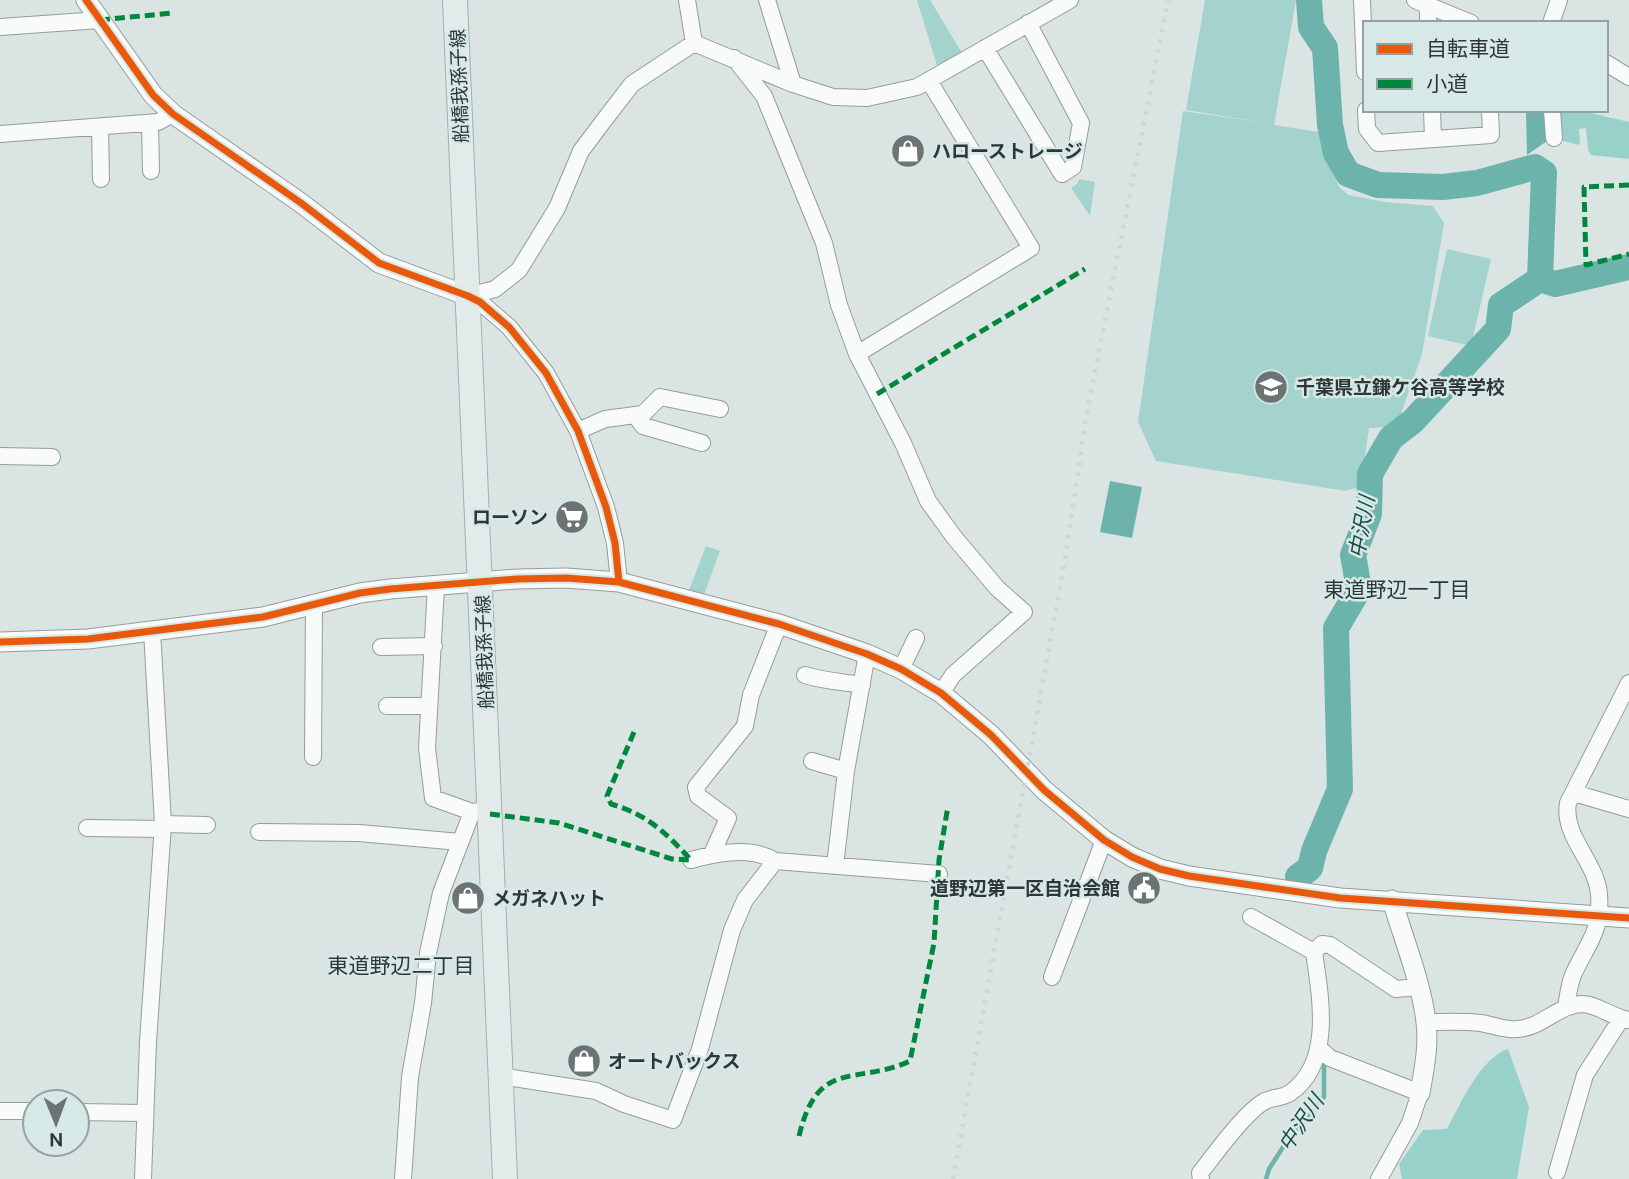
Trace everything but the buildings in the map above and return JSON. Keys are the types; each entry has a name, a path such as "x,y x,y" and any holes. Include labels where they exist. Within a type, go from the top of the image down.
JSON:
{"main road":[{"name":"船橋我孫子線","path":"455,0 481,581 481,813 505,1179"}],"street":[{"path":"86,0 153,95 173,114 301,203 379,263 468,296 480,302 509,327 546,373 578,431 606,507 615,543 619,582"},
{"path":"687,0 694,43"},
{"path":"767,0 793,84"},
{"path":"694,43 793,84 834,97 867,98 917,87 1070,0"},
{"path":"1363,0 1364,21"},
{"path":"1551,21 1559,0"},
{"path":"1421,3 1427,21"},
{"path":"1421,3 1466,21"},
{"path":"0,27 100,20"},
{"path":"985,48 1062,174 1073,167 1081,123 1028,23"},
{"path":"468,296 495,289 519,270 557,208 581,151 601,123 632,84 694,43"},
{"path":"734,58 764,96 824,243 839,305 858,354 903,443 928,501 997,588 1024,612 953,675 941,693"},
{"path":"1608,64 1629,76"},
{"path":"858,354 1031,248 929,80"},
{"path":"1366,112 1367,129 1378,143 1492,135 1490,112"},
{"path":"1432,112 1433,139"},
{"path":"1552,112 1554,138"},
{"path":"0,134 150,123 173,114"},
{"path":"150,123 151,171"},
{"path":"100,127 100,179"},
{"path":"578,431 605,419 643,414 660,397 720,410"},
{"path":"635,415 643,426 702,443"},
{"path":"0,456 52,457"},
{"path":"0,642 88,639 152,631 262,617 360,593 481,581 566,578 619,582 779,624 867,654 901,669 941,693 991,735 1044,790 1104,840 1151,865 1189,876 1340,898 1629,918"},
{"path":"403,1179 410,1077 423,1003 428,953 441,893 460,842 481,813 433,798 427,748 436,586"},
{"path":"313,757 314,604"},
{"path":"712,855 728,818 698,796 696,787 745,726 751,695 779,624"},
{"path":"143,1179 163,826 152,631"},
{"path":"901,669 916,638"},
{"path":"381,647 434,646"},
{"path":"835,866 846,771 867,654"},
{"path":"805,675 828,682 834,680 862,685"},
{"path":"1566,1007 1572,977 1593,940 1599,892 1593,873 1565,817 1568,803 1583,770 1602,739 1629,683"},
{"path":"387,706 429,706"},
{"path":"812,761 846,771"},
{"path":"1574,793 1629,809"},
{"path":"87,828 207,825"},
{"path":"259,832 359,833 460,842"},
{"path":"1052,977 1104,840"},
{"path":"691,860 742,852 769,857 775,861 939,874"},
{"path":"500,1076 596,1091 624,1104 673,1120 700,1049 732,930 746,900 775,861"},
{"path":"1379,1179 1410,1123 1420,1093 1426,1059 1426,1022 1419,986 1392,900"},
{"path":"1251,917 1314,952"},
{"path":"1314,952 1322,944 1330,945 1396,989 1419,986"},
{"path":"1202,1179 1200,1173 1246,1118 1265,1101 1289,1094 1306,1078 1319,1048 1323,1009 1314,952"},
{"path":"1426,1022 1478,1023 1517,1030 1552,1017 1566,1007 1588,1004 1625,1020 1585,1075 1557,1172"},
{"path":"1319,1048 1330,1058 1420,1093"},
{"path":"0,1111 21,1111"},
{"path":"91,1112 145,1113"}],"shaded area":[{"path":"917,0 930,0 962,53 938,69"},
{"path":"1205,0 1296,0 1274,125 1318,132 1325,141 1332,172 1340,188 1349,195 1385,202 1433,206 1444,223 1422,354 1401,414 1388,427 1369,428 1361,486 1346,491 1156,461 1138,422 1183,111 1265,123 1186,110"},
{"path":"1526,112 1546,112 1547,141 1527,155"},
{"path":"1560,112 1586,112 1629,122 1629,159 1591,155 1586,128 1579,129 1580,145 1563,141"},
{"path":"1079,179 1095,182 1090,216 1071,188"},
{"path":"1447,249 1491,259 1471,346 1428,336"},
{"path":"1110,481 1142,487 1132,538 1100,532"},
{"path":"706,546 720,551 703,597 688,593"},
{"path":"1508,1049 1529,1107 1517,1179 1402,1179 1399,1164 1423,1130 1447,1129 1480,1072 1488,1062"}],"waterway":[{"path":"1309,0 1311,27 1325,48 1330,125 1336,153 1348,174 1378,185 1443,187 1477,183 1535,167 1544,173 1540,279"},
{"name":"中沢川","path":"1298,877 1310,868 1314,851 1340,789 1336,628 1359,589 1353,555 1369,514 1370,474 1391,438 1413,421 1498,329 1501,305 1540,279 1555,284 1629,267"},
{"name":"中沢川","path":"1266,1179 1269,1169 1285,1144 1324,1097 1324,1064"}],"railway":[{"path":"953,1179 1065,559 1087,412 1168,0"}],"marked path":[{"path":"100,20 172,13"},
{"path":"1629,185 1584,187 1586,265 1629,254"},
{"path":"877,394 1085,269"},
{"path":"634,732 607,796 611,804 646,819 691,860"},
{"path":"799,1136 807,1111 817,1094 828,1084 841,1078 910,1061 934,943 939,860 948,806"},
{"path":"490,814 559,823 672,859 691,860"}],"cycle path":[{"path":"86,0 153,95 173,114 301,203 379,263 468,296 480,302 509,327 546,373 578,431 606,507 615,543 619,582"},
{"path":"0,642 88,639 263,617 360,593 390,589 517,579 566,578 619,582 779,624 867,654 901,669 941,693 991,735 1044,790 1104,840 1132,857 1160,869 1189,876 1340,898 1629,918"}],"place":[{"name":"ハローストレージ","path":"908,151"},
{"name":"千葉県立鎌ケ谷高等学校","path":"1271,387"},
{"name":"ローソン","path":"572,517"},
{"name":"道野辺第一区自治会館","path":"1144,888"},
{"name":"メガネハット","path":"468,898"},
{"name":"オートバックス","path":"584,1061"}],"district":[{"name":"東道野辺一丁目","path":"1397,590"},
{"name":"東道野辺二丁目","path":"401,966"}]}
